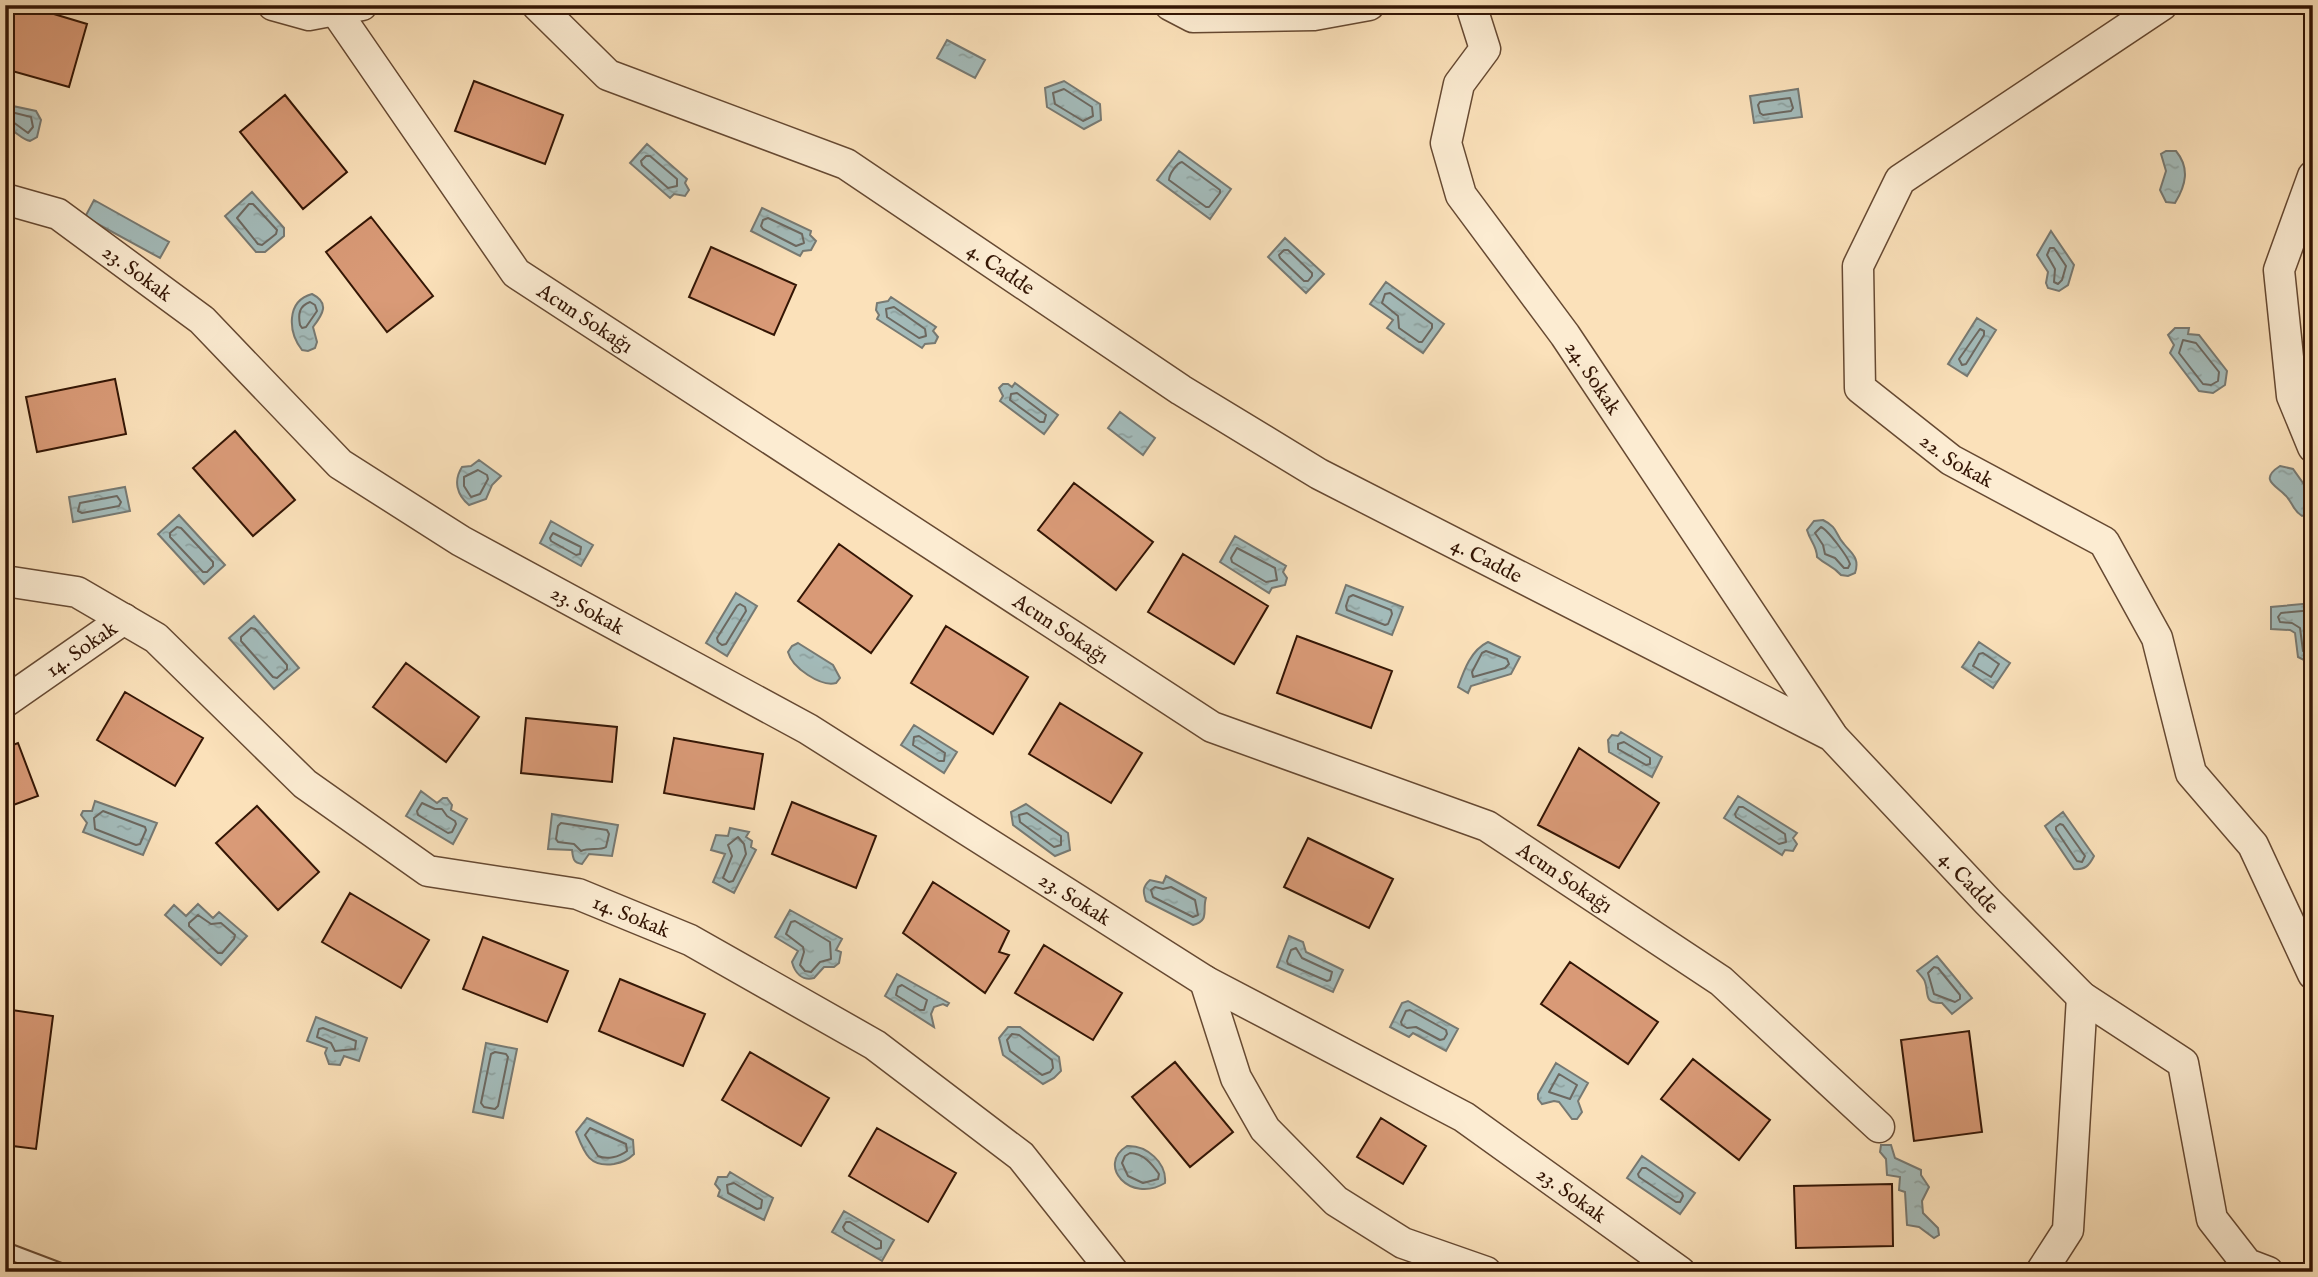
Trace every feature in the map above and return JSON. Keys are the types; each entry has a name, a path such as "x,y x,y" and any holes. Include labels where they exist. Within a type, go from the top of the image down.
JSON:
{"street":[{"path":"273,5 309,15 348,8"},
{"name":"4. Cadde","path":"537,5 608,75 846,164 1181,390 1319,474 1832,736 1987,902 2082,997 2183,1063 2212,1219 2247,1264 2268,1272"},
{"path":"1170,5 1193,17 1314,15 1370,5"},
{"name":"24. Sokak","path":"1471,5 1485,49 1459,84 1447,142 1461,195 1565,335 1832,736"},
{"name":"22. Sokak","path":"2162,5 1900,180 1858,266 1860,388 1951,460 2104,542 2157,638 2191,773 2253,845 2313,974"},
{"name":"Acun Sokağı","path":"348,8 516,273 1212,727 1487,826 1721,981 1879,1127"},
{"path":"2313,176 2279,270 2292,396 2313,447"},
{"name":"23. Sokak","path":"5,199 58,214 202,320 340,464 461,541 808,729 1205,981 1464,1117 1680,1272"},
{"name":"14. Sokak","path":"5,581 77,592 156,638 305,784 428,871 578,894 690,940 875,1045 1021,1156 1113,1272"},
{"name":"14. Sokak","path":"5,702 124,619"},
{"path":"1205,981 1237,1078 1265,1129 1336,1201 1403,1243 1486,1272"},
{"path":"2041,1272 2068,1230 2082,997"}],"lane":[{"path":"5,1250 62,1272"}],"water":[{"path":"947,40 985,60 975,78 937,58"},
{"path":"1064,81 1100,104 1101,120 1084,129 1047,107 1045,88"},
{"path":"1798,89 1802,117 1754,123 1750,96"},
{"path":"5,98 13,106 36,111 41,120 37,137 30,141 5,128"},
{"path":"647,144 687,179 685,183 689,190 685,196 674,194 670,198 630,163"},
{"path":"1179,151 1231,189 1210,219 1157,180"},
{"path":"2176,151 2185,170 2182,190 2175,203 2166,202 2160,190 2166,171 2161,154"},
{"path":"252,192 284,228 284,236 265,252 256,252 225,216"},
{"path":"94,200 169,242 160,258 85,217"},
{"path":"762,208 811,231 810,235 816,241 811,250 803,251 800,256 751,231"},
{"path":"2051,231 2074,265 2068,285 2059,291 2048,288 2048,272 2037,255"},
{"path":"1285,238 1324,274 1306,293 1268,257"},
{"path":"1386,282 1444,324 1423,353 1387,328 1393,320 1370,304"},
{"path":"312,294 321,301 323,309 313,327 317,342 315,348 308,351 302,350 297,343 292,318 298,303"},
{"path":"891,297 936,327 933,331 938,337 935,343 925,344 922,348 877,319 877,303 888,301"},
{"path":"1977,318 1996,330 1967,376 1948,364"},
{"path":"2175,328 2189,328 2188,334 2199,335 2227,371 2225,385 2213,393 2199,391 2170,353 2174,345 2168,335"},
{"path":"1015,383 1058,415 1044,434 1000,401 1003,396 999,388 1003,384 1012,387"},
{"path":"1120,412 1155,438 1143,455 1108,428"},
{"path":"479,460 501,476 492,485 486,499 469,505 459,492 459,472 462,467 471,466"},
{"path":"2280,466 2293,469 2313,497 2313,512 2302,516 2271,482 2270,475"},
{"path":"125,487 130,511 73,522 69,497"},
{"path":"179,515 225,565 204,584 158,534"},
{"path":"1823,520 1834,528 1854,557 1857,564 1855,573 1841,575 1817,557 1807,530 1814,521"},
{"path":"551,521 593,545 581,566 540,543"},
{"path":"1235,536 1286,566 1283,572 1287,578 1285,585 1272,588 1269,593 1220,562"},
{"path":"1346,585 1403,607 1392,635 1336,613"},
{"path":"736,593 757,606 727,656 706,643"},
{"path":"2313,603 2313,661 2306,661 2298,657 2295,633 2290,630 2271,629 2271,607"},
{"path":"254,616 299,668 274,689 229,638"},
{"path":"1488,642 1520,657 1511,674 1471,686 1468,693 1458,687 1463,674 1473,655"},
{"path":"1979,642 2010,663 1993,688 1962,667"},
{"path":"798,643 833,665 840,678 836,683 815,679 795,664 788,652"},
{"path":"914,725 957,752 944,773 901,745"},
{"path":"1621,732 1662,757 1652,777 1609,752 1608,740 1612,735 1618,736"},
{"path":"421,791 437,803 447,798 452,805 451,810 467,819 453,844 406,816"},
{"path":"1738,796 1797,833 1793,838 1797,844 1793,851 1785,850 1782,855 1724,818"},
{"path":"95,801 157,823 143,855 83,832 87,823 81,815 83,811 92,811"},
{"path":"1026,804 1068,833 1070,850 1055,856 1013,825 1011,812"},
{"path":"2063,812 2094,856 2084,868 2074,869 2045,826"},
{"path":"552,814 618,825 612,856 589,854 582,864 575,861 572,850 548,849"},
{"path":"730,828 749,832 746,837 752,841 751,847 756,850 734,893 713,882 725,854 711,850 716,835 728,836"},
{"path":"1166,876 1206,898 1202,921 1193,925 1146,901 1144,890 1147,883 1150,880 1163,883"},
{"path":"198,904 213,918 219,912 247,936 221,965 165,915 174,905 186,916"},
{"path":"790,910 842,939 836,950 841,952 839,963 834,967 824,967 814,978 806,978 797,973 792,962 798,951 775,937"},
{"path":"1289,936 1303,942 1306,952 1343,970 1333,992 1277,967"},
{"path":"1937,956 1972,998 1952,1014 1942,1003 1929,1000 1924,981 1917,971"},
{"path":"897,974 949,1003 947,1006 943,1004 934,1007 931,1014 934,1027 885,996"},
{"path":"1408,1001 1458,1029 1446,1051 1413,1033 1409,1037 1390,1027 1402,1003"},
{"path":"316,1017 367,1038 359,1061 344,1056 340,1065 329,1064 325,1053 327,1048 307,1041"},
{"path":"1008,1027 1020,1027 1059,1057 1061,1071 1043,1084 1003,1055 999,1038"},
{"path":"486,1043 517,1049 503,1118 473,1112"},
{"path":"1556,1063 1588,1083 1578,1101 1582,1112 1577,1119 1572,1119 1559,1102 1542,1104 1538,1099 1538,1094"},
{"path":"587,1118 633,1140 634,1154 614,1164 606,1165 593,1161 585,1152 576,1132"},
{"path":"1881,1145 1891,1145 1895,1158 1921,1170 1921,1175 1929,1187 1922,1201 1923,1213 1938,1228 1939,1235 1934,1238 1919,1227 1907,1225 1905,1192 1899,1190 1900,1177 1887,1175 1886,1159 1880,1152"},
{"path":"1127,1146 1142,1149 1154,1157 1163,1169 1165,1183 1140,1189 1121,1180 1115,1163 1118,1154"},
{"path":"1642,1156 1695,1193 1680,1214 1627,1178"},
{"path":"730,1172 773,1198 764,1220 718,1196 720,1190 715,1184 718,1177 727,1177"},
{"path":"844,1211 894,1240 882,1261 832,1232"}],"building":[{"path":"5,5 24,5 87,24 69,87 5,69"},
{"path":"474,81 563,115 545,164 455,131"},
{"path":"285,95 347,172 303,209 240,132"},
{"path":"371,217 433,296 387,332 326,252"},
{"path":"711,247 796,285 774,335 689,297"},
{"path":"115,379 126,434 37,452 26,397"},
{"path":"235,431 295,500 253,536 193,468"},
{"path":"1074,483 1153,542 1116,590 1038,530"},
{"path":"839,544 912,596 871,653 798,601"},
{"path":"1183,554 1268,606 1234,664 1148,612"},
{"path":"946,626 1028,677 993,734 911,683"},
{"path":"1297,636 1392,671 1371,728 1277,693"},
{"path":"406,663 479,717 446,762 373,707"},
{"path":"125,692 203,738 175,786 97,740"},
{"path":"1060,703 1142,753 1111,803 1029,754"},
{"path":"526,718 617,727 612,782 521,773"},
{"path":"674,738 763,754 754,809 664,793"},
{"path":"18,743 38,796 5,808 5,748"},
{"path":"1579,748 1659,803 1619,868 1538,825"},
{"path":"792,802 876,836 856,888 772,854"},
{"path":"257,806 319,872 278,910 216,843"},
{"path":"1308,838 1393,879 1369,928 1284,887"},
{"path":"933,882 1009,931 999,952 1009,955 985,993 903,933"},
{"path":"350,893 429,940 401,988 322,942"},
{"path":"483,937 568,971 547,1022 463,989"},
{"path":"1044,945 1122,993 1093,1040 1015,993"},
{"path":"1570,962 1658,1022 1628,1064 1541,1004"},
{"path":"620,979 705,1014 683,1066 599,1031"},
{"path":"5,1009 53,1016 36,1149 5,1145"},
{"path":"1969,1031 1982,1132 1914,1141 1901,1040"},
{"path":"750,1052 829,1098 801,1146 722,1100"},
{"path":"1693,1059 1770,1120 1739,1160 1661,1099"},
{"path":"1175,1062 1233,1132 1190,1167 1132,1097"},
{"path":"1381,1118 1426,1146 1403,1184 1357,1157"},
{"path":"877,1128 956,1173 928,1222 849,1176"},
{"path":"1892,1184 1893,1246 1796,1248 1794,1186"}]}
